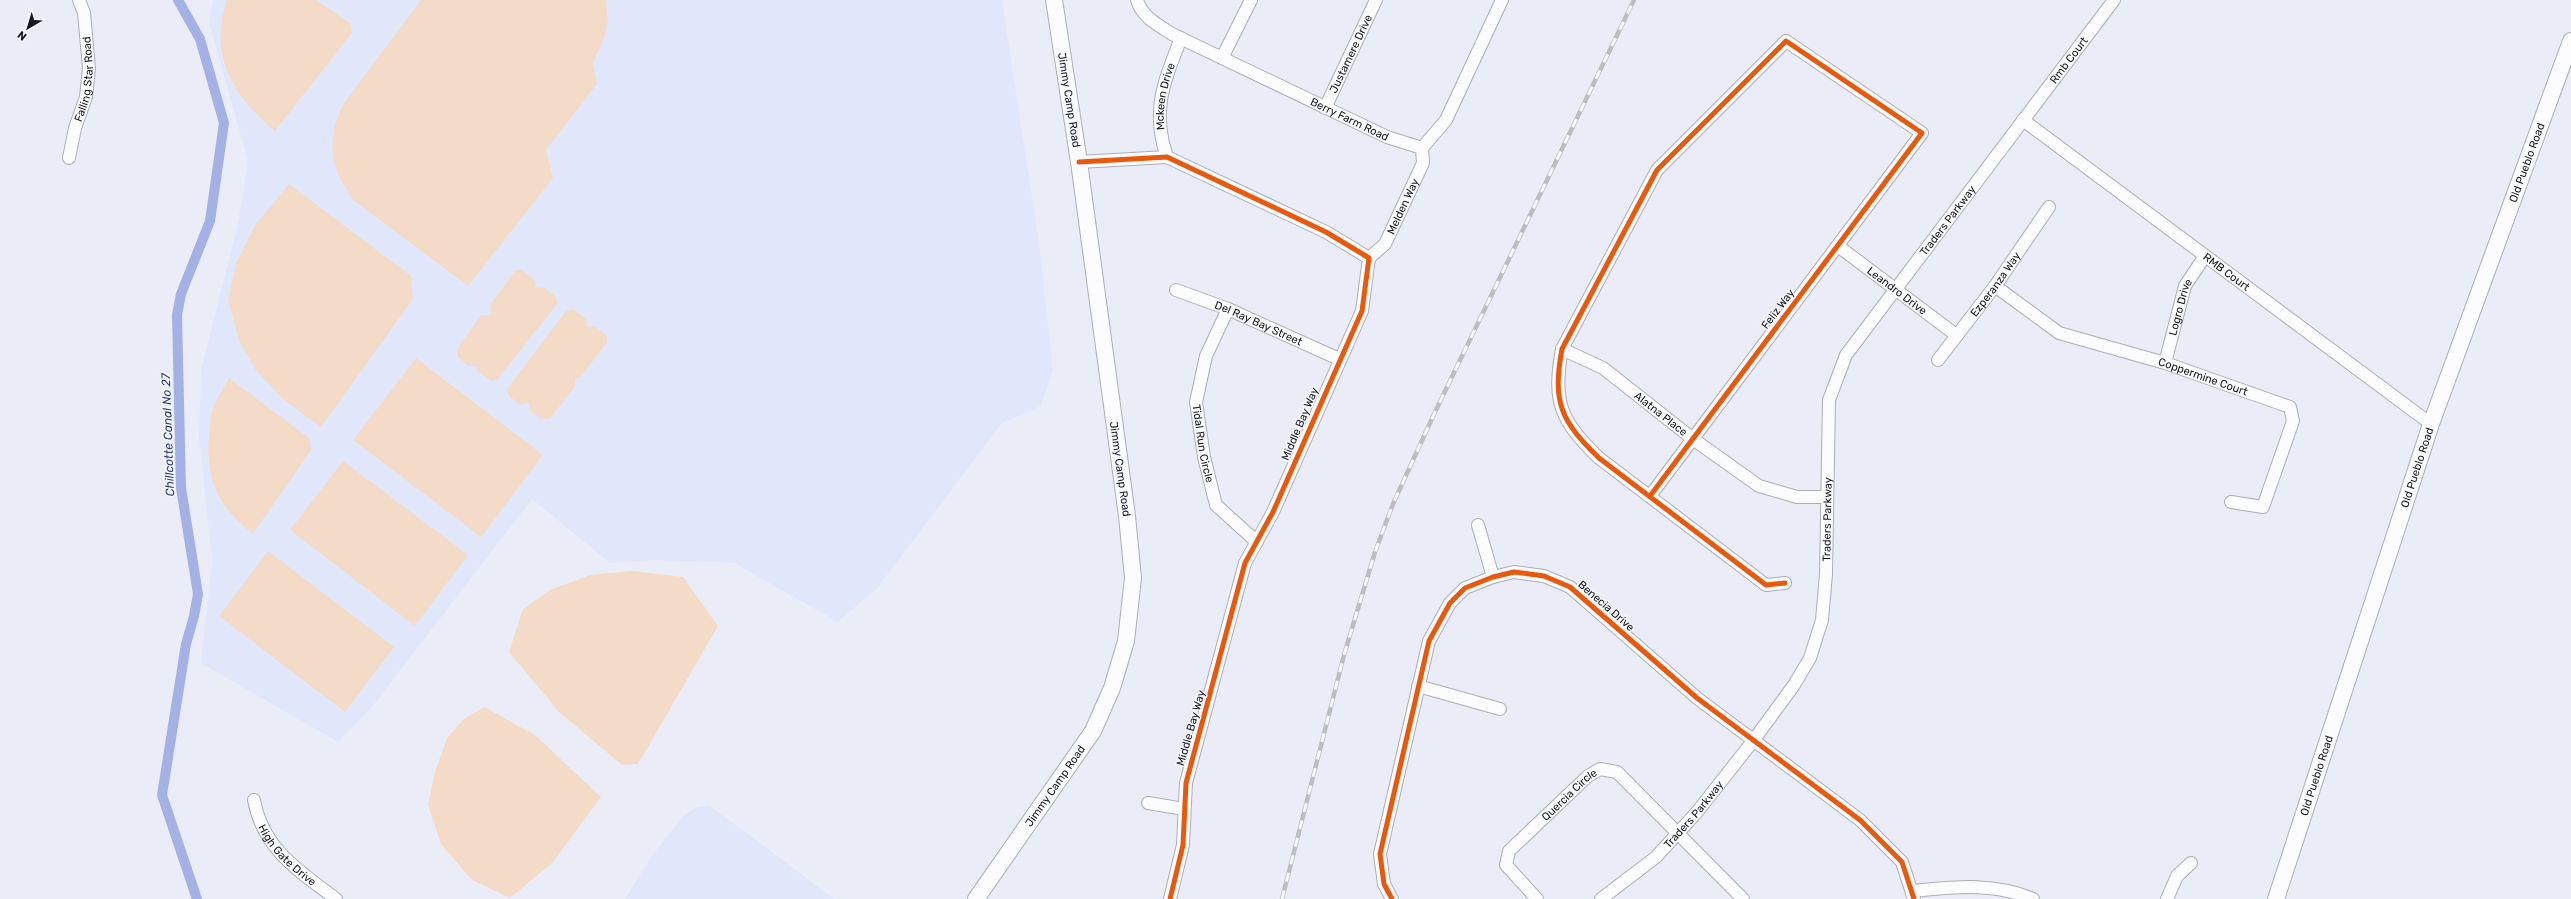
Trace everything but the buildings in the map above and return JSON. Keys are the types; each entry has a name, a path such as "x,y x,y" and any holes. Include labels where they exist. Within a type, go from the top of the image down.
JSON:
{"street":[{"name":"Falling Star Road","path":"69,158 75,128 86,98 89,68 84,13 79,0"},
{"name":"Jimmy Camp Road","path":"976,899 1093,731 1112,688 1126,641 1133,578 1128,524 1079,162 1054,0"},
{"name":"Berry Farm Road","path":"1138,0 1140,8 1149,19 1181,38 1387,137 1422,148"},
{"path":"1222,58 1251,0"},
{"name":"Justamere Drive","path":"1325,108 1376,0"},
{"path":"1422,148 1446,120 1502,0"},
{"name":"Rmb Court","path":"2023,120 2114,0"},
{"name":"Mckeen Drive","path":"1167,157 1160,136 1161,91 1181,38"},
{"name":"Old Pueblo Road","path":"2276,899 2431,424 2571,41"},
{"name":"Feliz Way","path":"1562,349 1657,170 1786,42 1922,133 1650,496"},
{"name":"RMB Court","path":"2023,120 2431,424"},
{"name":"Traders Parkway","path":"1601,899 1656,857 1698,812 1794,685 1810,658 1822,620 1826,574 1826,496 1829,400 1846,355 2023,120"},
{"name":"Melden Way","path":"1369,258 1385,244 1423,163 1422,148"},
{"path":"1079,162 1167,157 1326,232 1369,258"},
{"name":"Ezperanza Way","path":"1938,360 1995,286 2049,207"},
{"name":"Leandro Drive","path":"1838,246 1894,290 1956,335"},
{"name":"Logro Drive","path":"2165,363 2185,286 2205,256"},
{"name":"Middle Bay Way","path":"1170,899 1183,845 1186,783 1245,563 1273,512 1339,359 1362,311 1369,258"},
{"name":"Coppermine Court","path":"1995,286 2059,333 2165,363 2290,406 2293,421 2263,507 2231,502"},
{"name":"Del Ray Bay Street","path":"1176,290 1228,309 1339,359"},
{"name":"Tidal Run Circle","path":"1228,309 1206,356 1196,402 1204,457 1216,505 1256,542"},
{"path":"1562,349 1557,375 1560,407 1575,434 1599,458 1766,585 1785,583"},
{"name":"Alatna Place","path":"1562,349 1603,368 1693,439 1759,486 1797,496 1826,496"},
{"path":"1478,525 1493,577"},
{"name":"Benecia Drive","path":"1392,899 1384,884 1380,854 1429,641 1450,603 1465,588 1493,577 1514,572 1537,575 1570,587 1697,698 1860,820 1902,862 1914,895"},
{"path":"1418,686 1500,709"},
{"name":"Quercia Circle","path":"1537,899 1506,866 1509,851 1588,776 1600,769 1617,772 1678,833"},
{"name":"High Gate Drive","path":"254,800 257,817 268,841 286,860 332,898"},
{"path":"1148,803 1184,809"},
{"path":"1678,833 1743,899"},
{"path":"2167,899 2178,876 2191,863"},
{"path":"1914,895 1958,886 1994,887 2033,899"}],"shaded area":[{"path":"213,0 1002,0 1039,242 1053,369 1041,406 1002,423 878,587 838,622 734,563 657,560 610,563 532,499 372,707 338,742 201,663 212,560 199,437 201,370 237,228 248,161 209,22"},
{"path":"227,0 316,0 351,24 352,33 275,131 247,104 236,89 228,73 223,57 221,39 222,20"},
{"path":"421,0 606,0 608,20 604,38 593,63 597,84 546,150 553,178 468,286 353,200 340,179 334,163 332,145 335,123 344,103"},
{"path":"289,184 411,276 413,299 321,427 284,400 256,371 239,340 228,301 236,263 256,224"},
{"path":"521,269 536,282 535,288 543,287 556,297 557,304 497,380 491,381 476,370 477,366 469,366 458,357 457,349 481,315 491,315 490,305 515,271"},
{"path":"573,309 586,319 587,328 595,326 607,336 607,342 580,378 575,378 575,386 550,419 541,419 529,410 530,403 520,405 508,395 507,389 566,311"},
{"path":"416,358 543,455 481,537 353,440"},
{"path":"229,378 309,438 311,450 253,534 241,524 223,503 216,491 209,466 208,451 211,414"},
{"path":"343,461 468,555 415,626 290,530"},
{"path":"268,551 394,647 345,712 219,616"},
{"path":"633,571 683,577 718,626 638,764 622,765 559,712 509,652 523,609 550,590 590,575"},
{"path":"485,707 536,736 601,797 553,862 510,898 472,880 441,844 428,805 435,772 447,738 465,718"},
{"path":"709,806 834,899 625,899 651,857 682,817 695,808"}],"waterway":[{"name":"Chillcotte Canal No 27","path":"178,0 200,39 224,123 210,221 181,294 177,315 181,488 198,594 194,616 186,644 162,795 197,899"}],"railway":[{"path":"1282,899 1344,655 1375,552 1393,504 1435,412 1634,0"}],"cycle path":[{"path":"1650,496 1922,133 1786,41 1657,170 1562,349 1558,384 1562,410 1568,421 1586,445 1599,458 1766,585 1785,583"},
{"path":"1079,162 1167,157 1326,232 1369,258 1362,311 1273,512 1245,563 1186,783 1183,845 1170,899"},
{"path":"1392,899 1384,884 1380,854 1429,641 1450,603 1465,588 1493,577 1514,572 1544,576 1570,587 1697,698 1860,820 1902,862 1914,899"}]}
